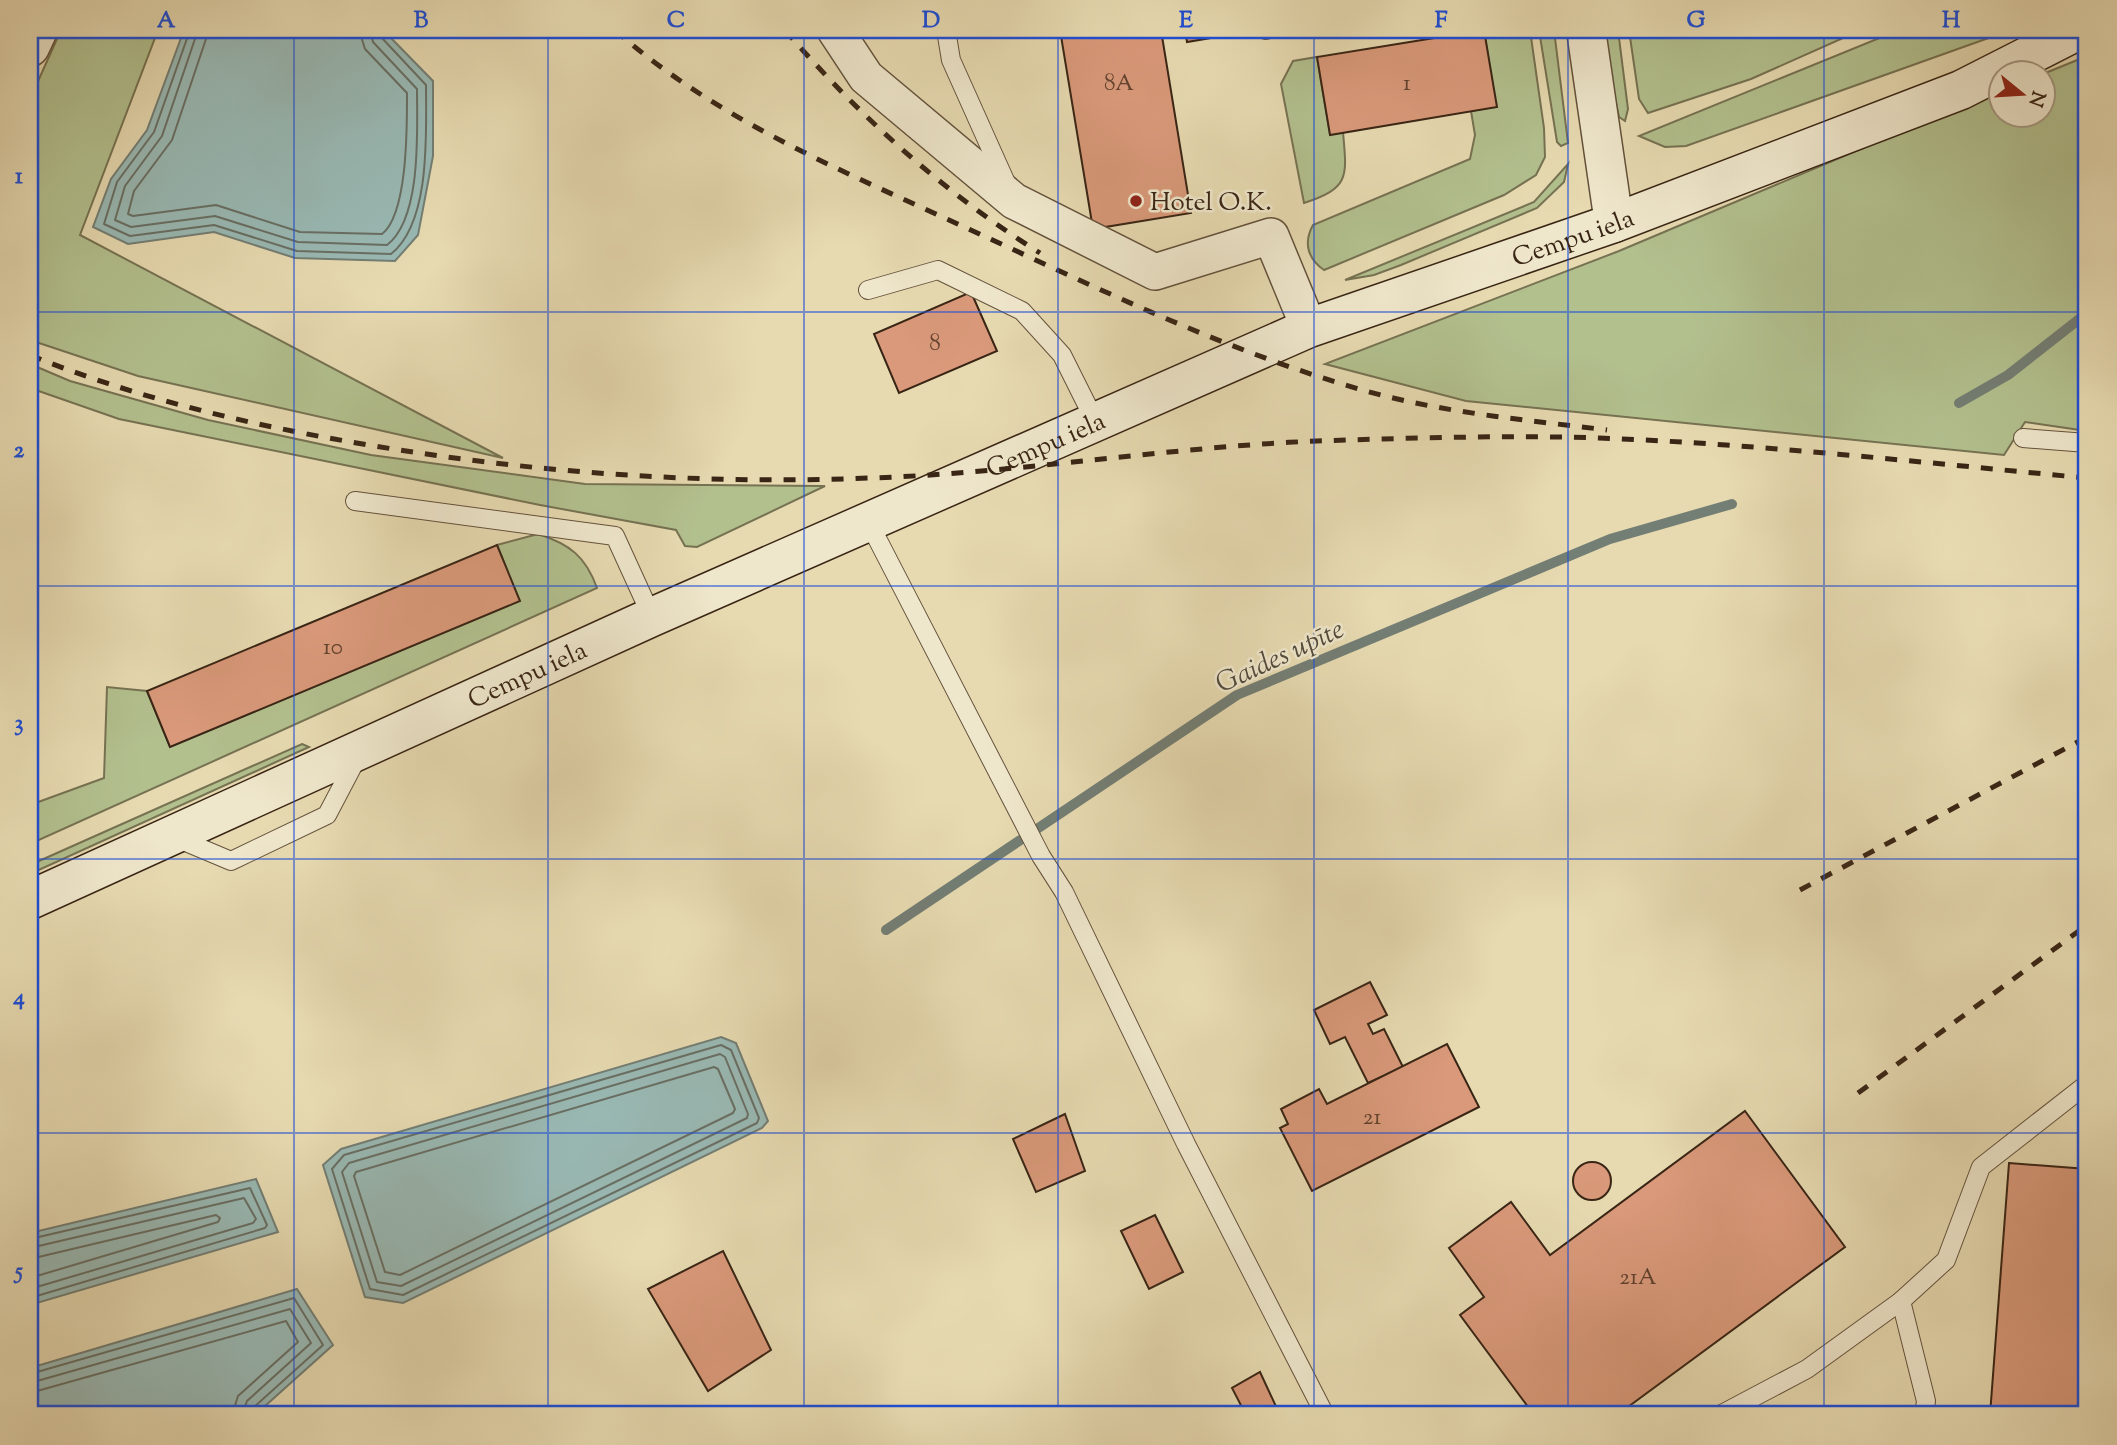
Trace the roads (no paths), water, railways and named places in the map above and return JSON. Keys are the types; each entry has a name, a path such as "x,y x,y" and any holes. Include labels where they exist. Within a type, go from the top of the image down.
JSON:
{"main road":[{"path":"30,47 38,30"},
{"path":"1586,30 1614,223"},
{"name":"Cempu iela","path":"30,900 652,617 1309,328 1614,223 1961,90 2079,30"}],"street":[{"path":"835,30 866,77 1014,201 1154,272 1271,236 1309,328"}],"lane":[{"path":"946,30 951,60 1014,201"},
{"path":"868,290 938,270 1022,311 1062,355 1096,423"},
{"path":"2023,438 2087,443"},
{"path":"355,501 615,536 652,617"},
{"path":"868,521 1041,856 1064,892 1186,1143 1325,1415"},
{"path":"1720,1415 1807,1369 1901,1301 1946,1260 1981,1167 2087,1084"},
{"path":"1901,1301 1926,1401 1924,1415"}],"water":[{"path":"184,30 374,30 386,33 433,81 433,156 418,235 395,261 295,258 214,232 128,244 93,227 111,179 147,130"},
{"path":"721,1037 736,1043 768,1121 762,1128 403,1303 365,1297 323,1165 341,1149"},
{"path":"256,1179 278,1232 30,1305 30,1233"},
{"path":"297,1289 333,1345 255,1415 30,1415 30,1368"}],"waterway":[{"name":"Gaides upīte","path":"1959,403 2008,375 2087,313"},
{"name":"Gaides upīte","path":"886,930 1237,695 1610,539 1732,504"}],"railway":[{"path":"615,30 652,61 692,88 774,137 861,180 1206,335 1312,374 1395,399 1486,415 1607,430"},
{"path":"785,30 842,93 904,151 970,205 1040,253"},
{"path":"30,355 108,384 188,407 351,442 480,461 675,478 870,478 982,471 1261,444 1458,437 1599,438 1721,445 2087,478"},
{"path":"1800,890 2087,737"},
{"path":"1858,1093 2087,925"}],"place":[{"name":"Hotel O.K.","path":"1136,201"}]}
